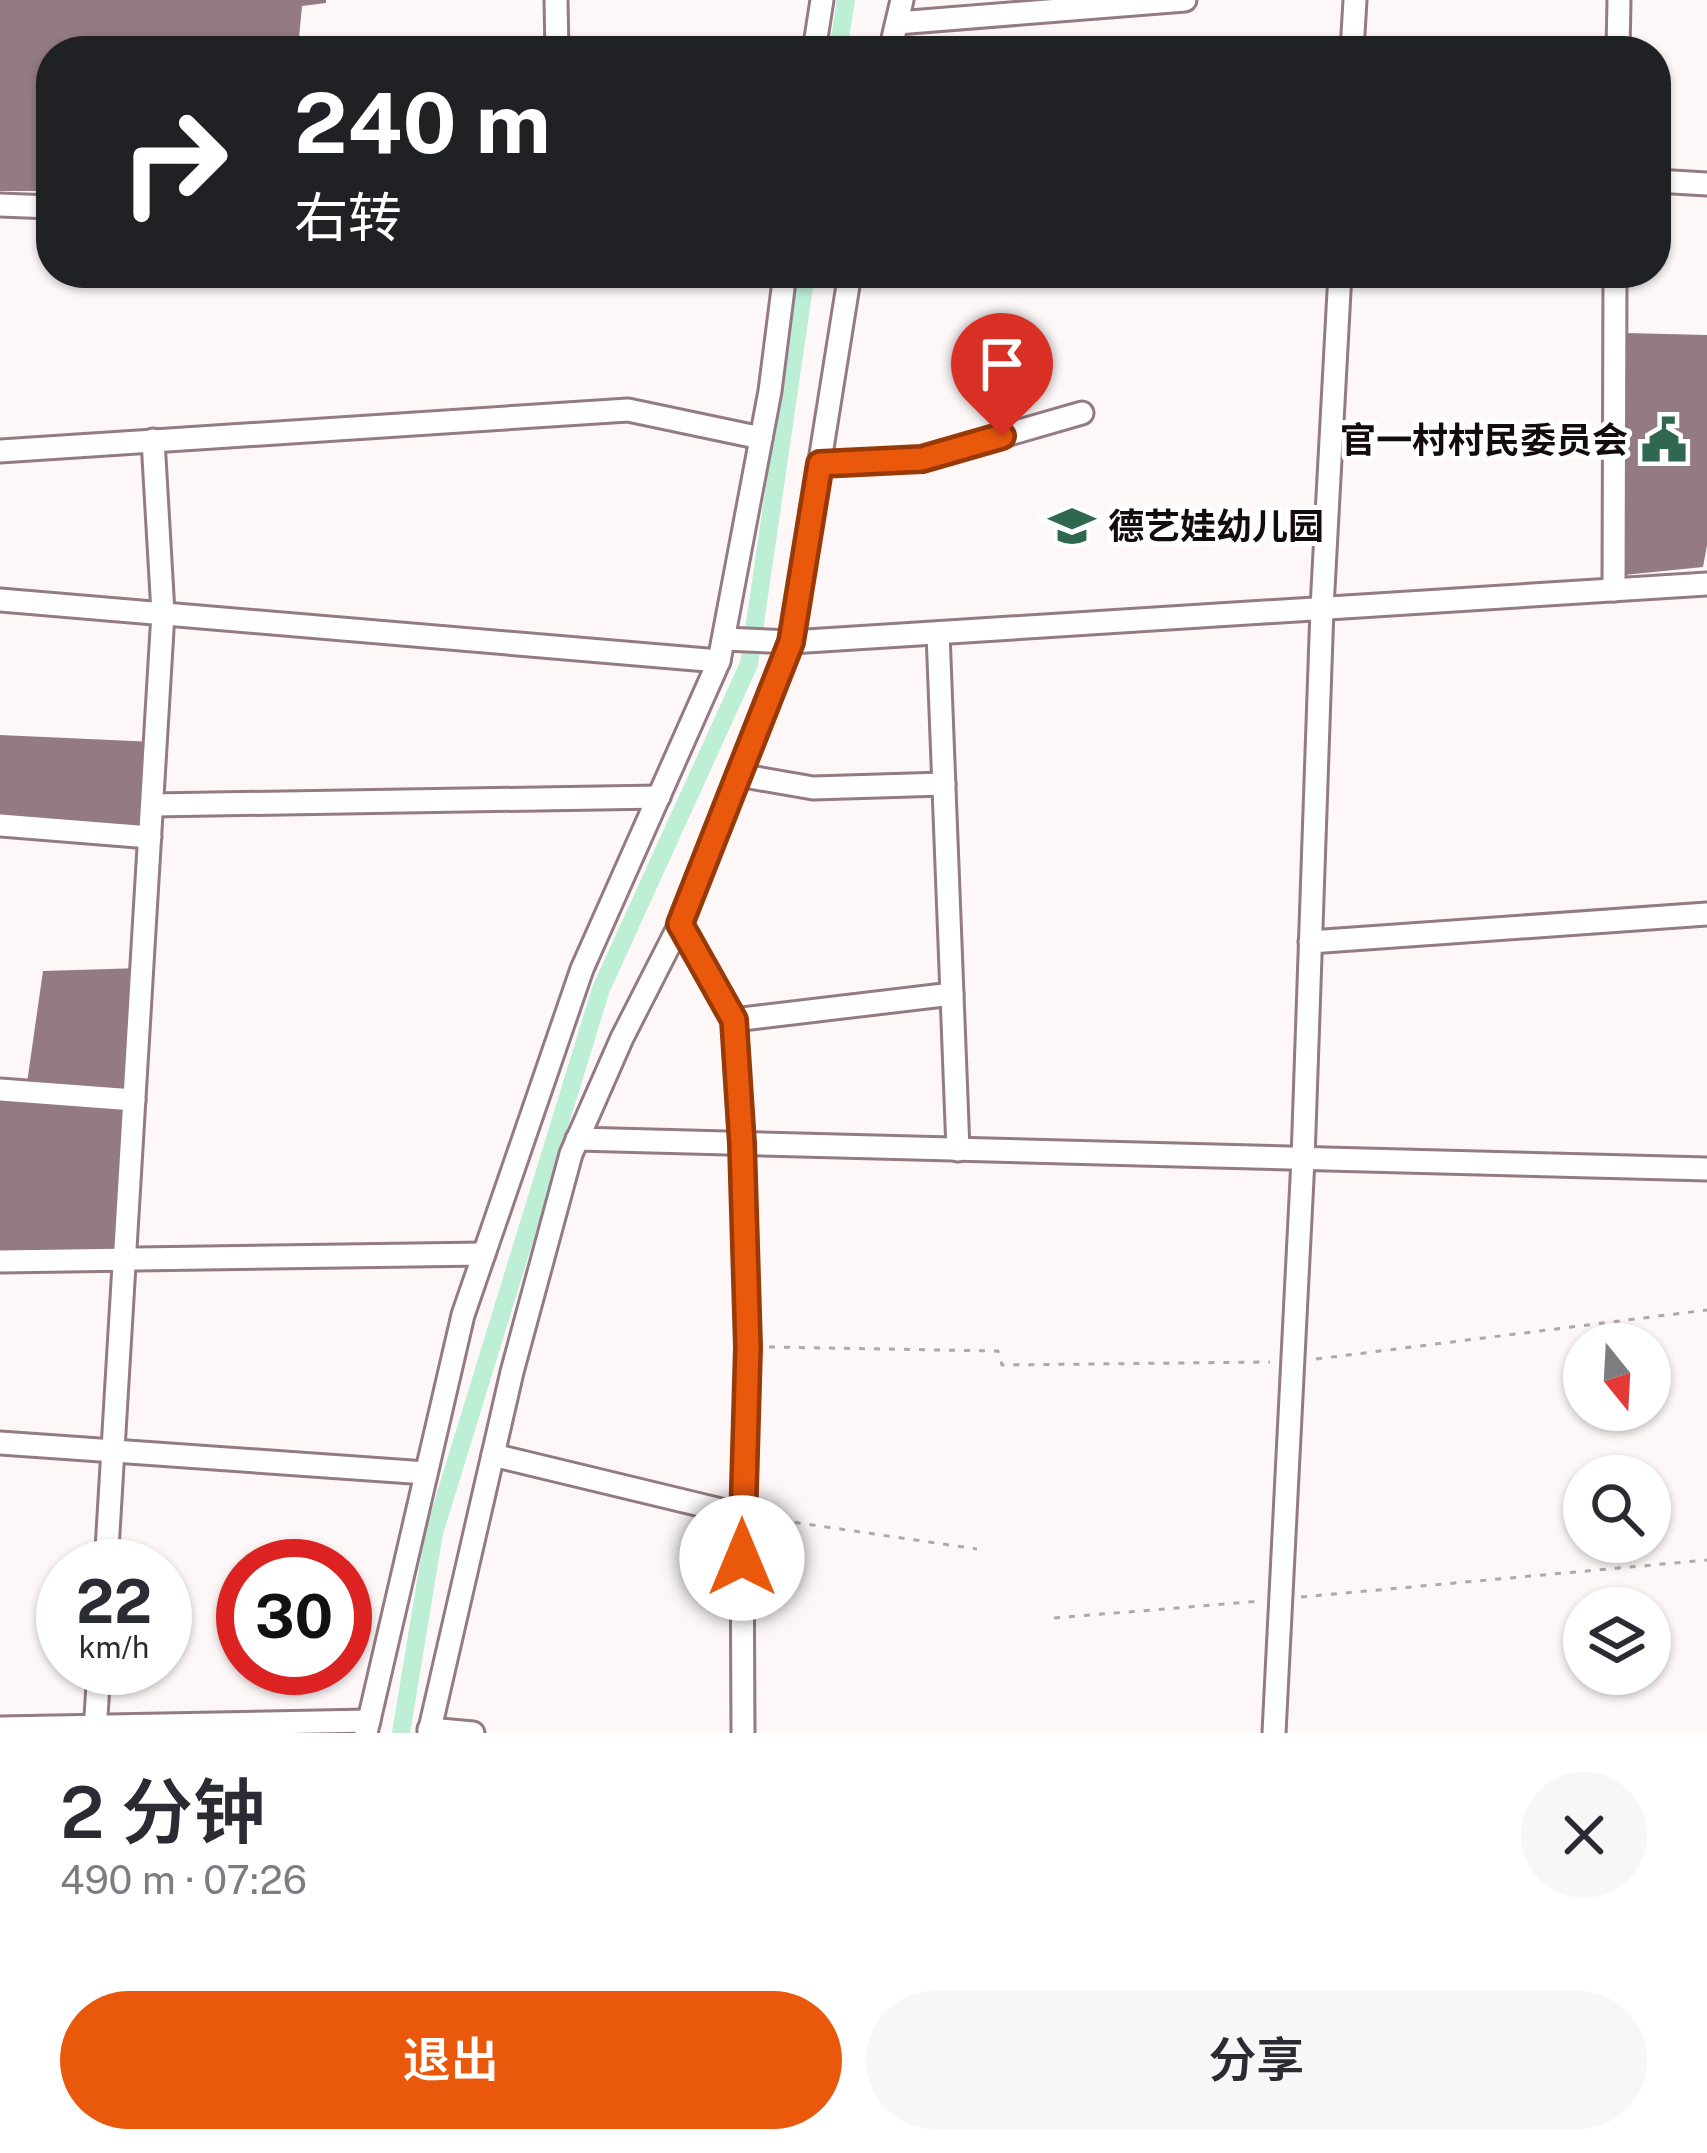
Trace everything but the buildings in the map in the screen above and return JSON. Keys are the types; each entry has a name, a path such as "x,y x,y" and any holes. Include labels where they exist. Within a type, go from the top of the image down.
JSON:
{"street":[{"path":"556,0 557,36"},
{"path":"816,36 822,0"},
{"path":"899,11 1185,0"},
{"path":"1353,36 1355,0"},
{"path":"1618,36 1619,0"},
{"path":"1671,182 1707,184"},
{"path":"0,205 36,206"},
{"path":"0,1728 367,1727 463,1315 582,969 722,650 761,438 782,288"},
{"path":"473,1733 429,1731 530,1306 571,1154 680,924 791,642 848,288"},
{"path":"1274,1733 1339,288"},
{"path":"1614,590 1615,288"},
{"path":"0,452 628,410 761,438"},
{"path":"820,464 922,459 1082,413"},
{"path":"107,1539 163,613 153,440"},
{"path":"0,600 722,650 1707,584"},
{"path":"938,633 958,1150"},
{"path":"738,775 813,788 944,784"},
{"path":"152,805 659,797"},
{"path":"0,825 150,837"},
{"path":"1310,942 1707,914"},
{"path":"680,924 734,1020 748,1347 742,1515 743,1733"},
{"path":"734,1020 952,994"},
{"path":"0,1090 134,1100"},
{"path":"577,1139 1707,1169"},
{"path":"0,1261 484,1254"},
{"path":"0,1443 426,1473"},
{"path":"493,1455 742,1515"},
{"path":"96,1730 98,1695"}],"path":[{"path":"748,1347 998,1351 1002,1365 1292,1362 1707,1310"},
{"path":"742,1515 977,1549"},
{"path":"1054,1618 1707,1560"}],"waterway":[{"path":"840,36 846,0"},
{"path":"401,1733 434,1533 601,989 749,664 804,288"}],"place":[{"name":"官一村村民委员会","path":"1664,440"},
{"name":"德艺娃幼儿园","path":"1072,526"}],"route":[{"path":"742,1558 748,1347 734,1020 680,924 791,642 820,464 922,459 1002,436"}]}
